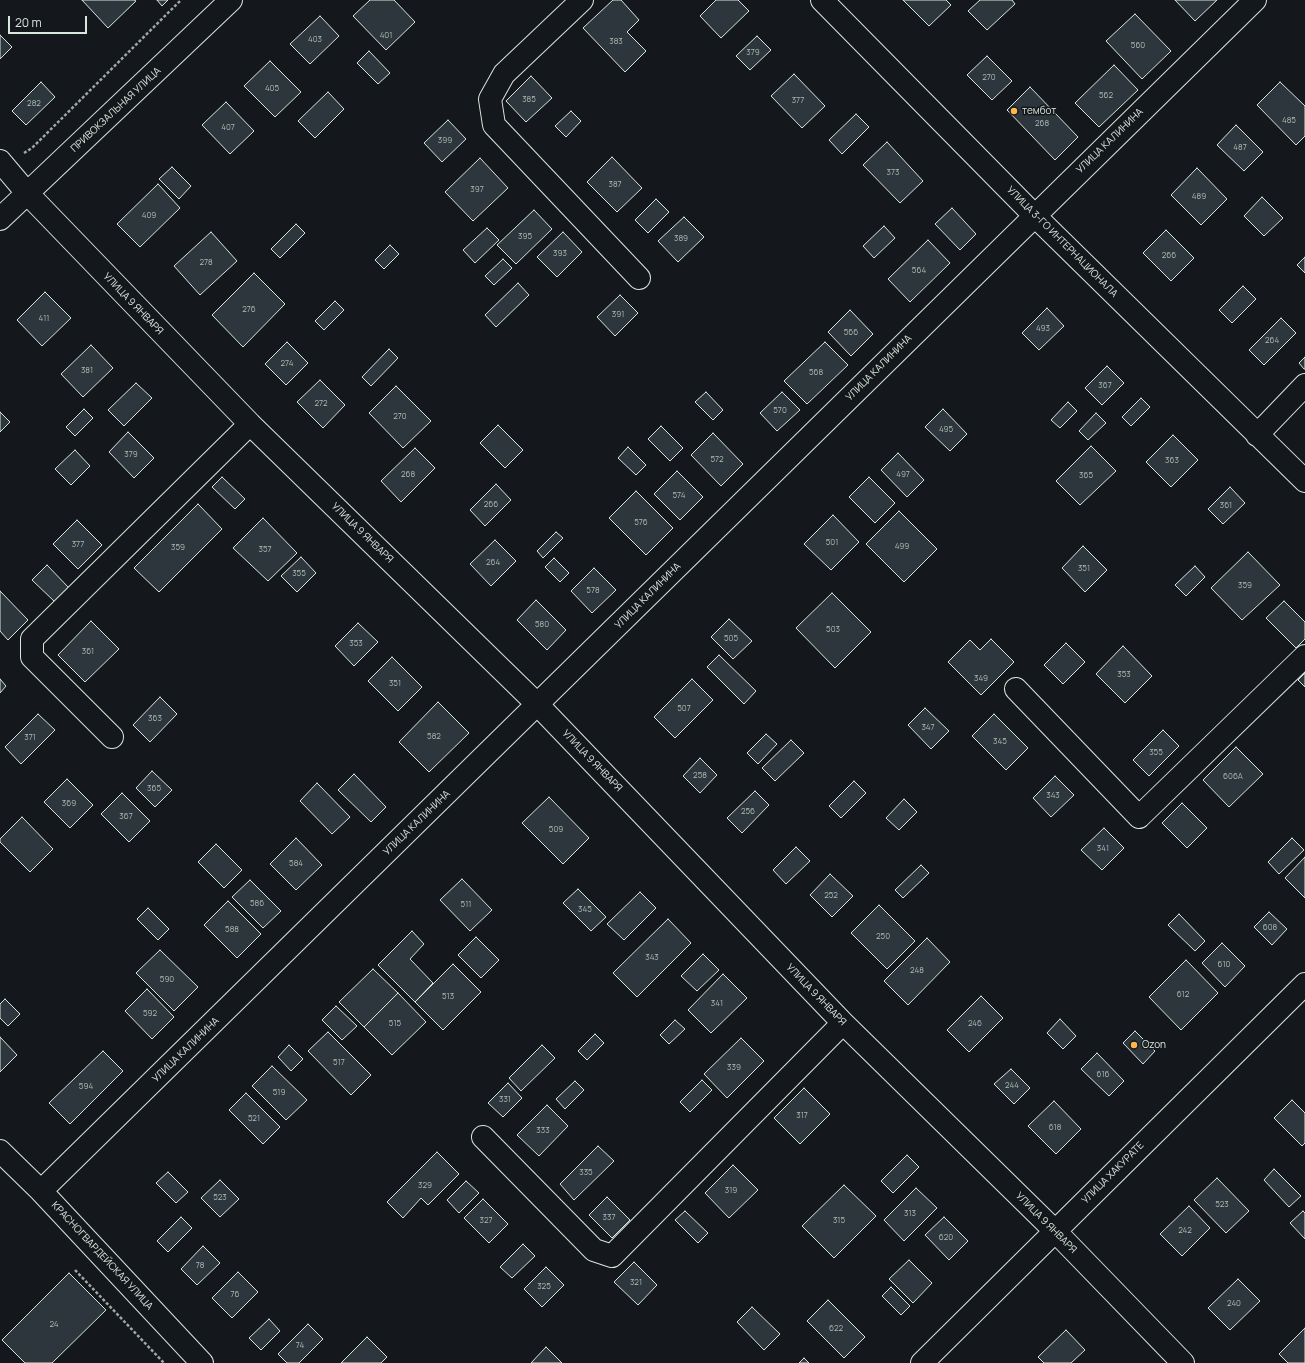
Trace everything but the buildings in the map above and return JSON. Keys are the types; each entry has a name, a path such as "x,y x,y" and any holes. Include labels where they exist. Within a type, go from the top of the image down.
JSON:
{"street":[{"name":"ПРИВОКЗАЛЬНАЯ УЛИЦА","path":"0,218 231,0"},
{"path":"582,0 504,74 490,99 494,125 639,278"},
{"name":"УЛИЦА 3-ГО ИНТЕРНАЦИОНАЛА","path":"822,0 1034,215 1305,482"},
{"name":"УЛИЦА КАЛИНИНА","path":"41,1191 538,705 1034,215 1255,0"},
{"name":"УЛИЦА 9 ЯНВАРЯ","path":"2,163 27,193 250,424 538,705 844,1023 1055,1231 1183,1363"},
{"path":"1257,435 1305,385"},
{"path":"112,737 32,657 32,639 250,424"},
{"path":"1016,689 1139,817 1305,656"},
{"name":"УЛИЦА ХАКУРАТЕ","path":"922,1363 1305,984"},
{"path":"483,1137 594,1250 612,1256 844,1023"},
{"name":"КРАСНОГВАРДЕЙСКАЯ УЛИЦА","path":"0,1151 41,1191 202,1363"}],"path":[{"path":"2,163 32,148 181,0"},
{"path":"75,1270 164,1363"}],"place":[{"name":"тембот","path":"1014,111"},
{"name":"Ozon","path":"1134,1045"}]}
